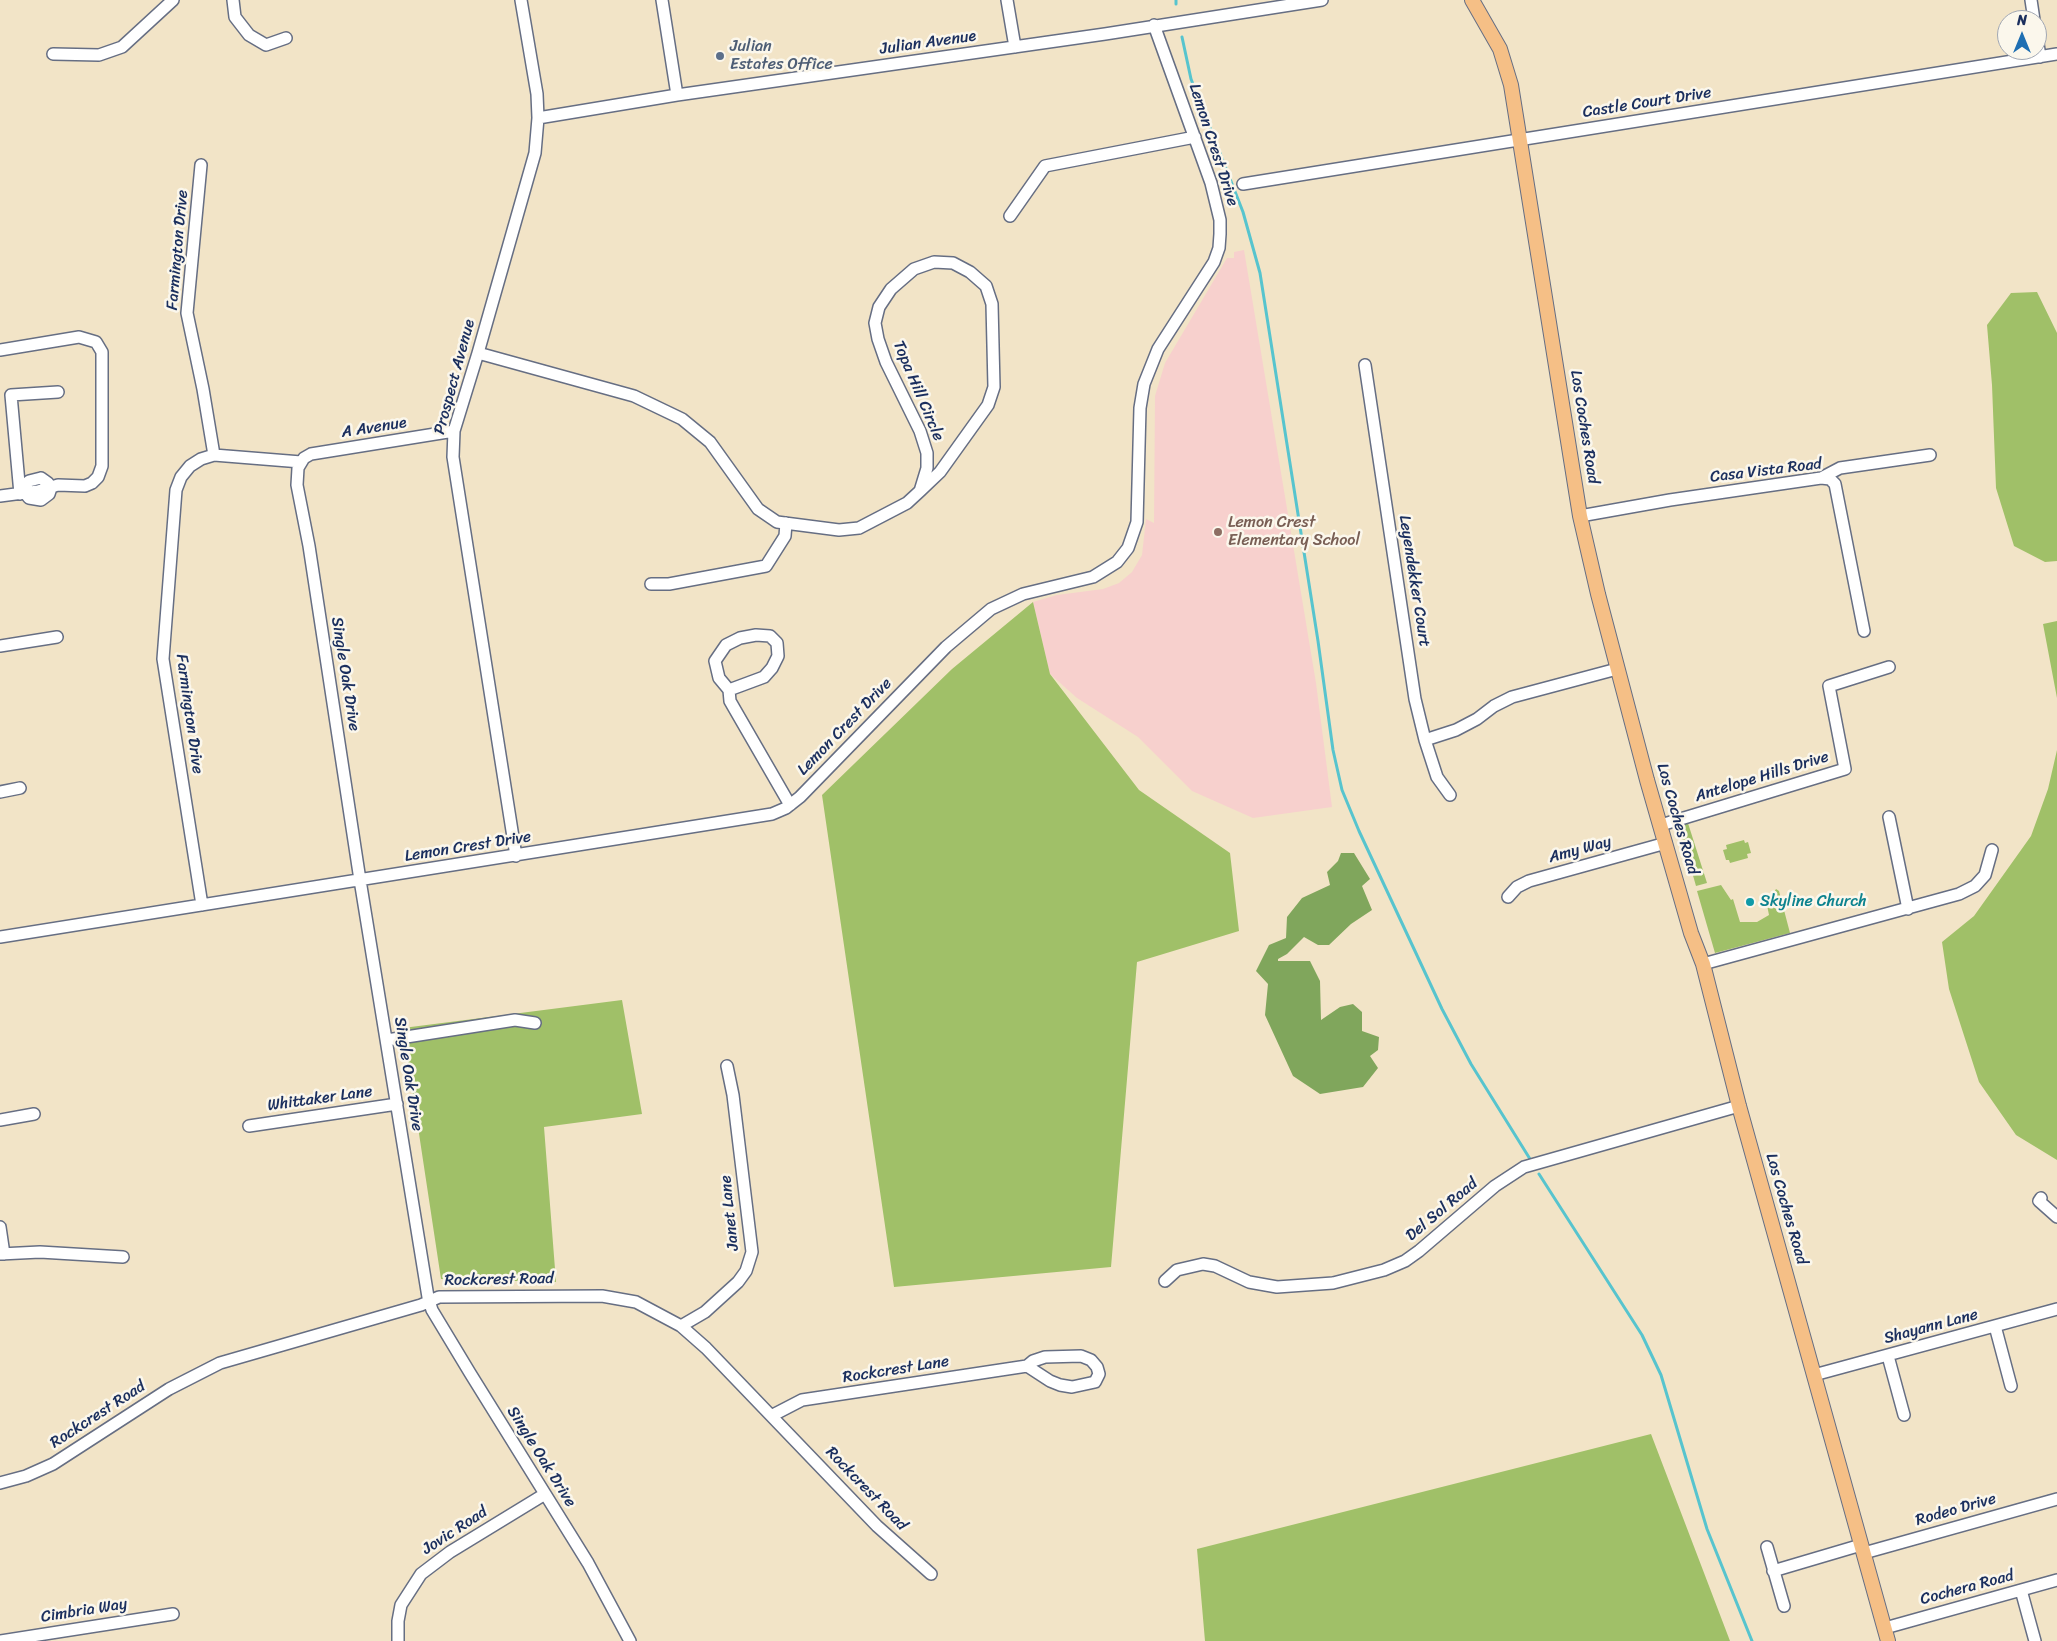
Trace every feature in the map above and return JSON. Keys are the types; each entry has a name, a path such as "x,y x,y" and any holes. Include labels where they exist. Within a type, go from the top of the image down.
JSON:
{"main road":[{"name":"Los Coches Road","path":"1472,0 1492,32 1505,62 1511,85 1580,516 1617,669 1690,932 1703,964 1739,1106 1887,1634"}],"street":[{"path":"53,54 99,55 122,47 173,0"},
{"path":"234,0 235,18 249,35 266,45 286,38"},
{"name":"Prospect Avenue","path":"516,856 452,457 454,431 535,153 538,118 536,94 521,0"},
{"path":"662,0 677,95"},
{"path":"1007,0 1015,47"},
{"name":"Julian Avenue","path":"538,118 677,95 1015,47 1322,0"},
{"name":"Lemon Crest Drive","path":"0,937 516,856 762,816 779,811 790,805 946,647 991,609 1023,594 1093,577 1117,562 1128,548 1137,522 1140,408 1144,384 1154,357 1208,273 1218,253 1220,243 1220,227 1216,201 1154,25"},
{"name":"Castle Court Drive","path":"1243,184 2021,60"},
{"path":"1010,216 1044,166 1195,137"},
{"name":"Farmington Drive","path":"201,165 187,313 203,389 214,455"},
{"name":"Topa Hill Circle","path":"478,353 634,396 682,419 710,442 758,509 777,522 839,530 859,528 907,503 920,491 940,472 988,405 994,387 992,304 986,286 970,272 953,263 934,262 914,269 891,289 878,307 875,323 886,362 920,431 927,453 927,468 920,491"},
{"path":"0,350 79,337 96,342 102,352 101,473 92,483 85,486 58,485 38,491 0,496"},
{"name":"Leyendekker Court","path":"1365,365 1414,699 1437,777 1450,796"},
{"path":"51,488 46,498 41,500 29,498 23,493 11,395 58,392"},
{"name":"A Avenue","path":"301,462 311,454 454,431"},
{"name":"Farmington Drive","path":"202,906 163,659 176,490 181,477 190,466 201,459 214,455 301,462"},
{"path":"1821,478 1840,468 1930,455"},
{"name":"Single Oak Drive","path":"301,462 297,476 297,485 309,546 360,880 429,1301 432,1310 465,1365 588,1563 630,1641"},
{"name":"Casa Vista Road","path":"1580,516 1670,500 1821,478 1830,479 1835,484 1864,631"},
{"path":"651,584 669,584 766,566 785,536 786,524"},
{"path":"729,690 764,677 772,668 778,656 777,643 770,636 756,635 740,638 726,645 715,661 719,678 729,690 730,701 790,805"},
{"path":"0,646 57,637"},
{"name":"Antelope Hills Drive","path":"1661,825 1845,769 1829,686 1890,667"},
{"path":"1425,740 1467,725 1494,706 1512,697 1617,669"},
{"path":"0,792 20,788"},
{"path":"1889,817 1908,908"},
{"name":"Amy Way","path":"1508,896 1529,881 1666,844"},
{"path":"1703,964 1959,894 1975,886 1985,875 1992,850"},
{"path":"387,1040 515,1020 535,1023"},
{"name":"Janet Lane","path":"681,1326 705,1312 738,1282 746,1271 752,1252 733,1095 727,1066"},
{"name":"Whittaker Lane","path":"249,1126 397,1104"},
{"name":"Del Sol Road","path":"1165,1281 1177,1270 1203,1264 1215,1266 1249,1282 1277,1287 1332,1283 1384,1270 1395,1266 1419,1251 1495,1186 1524,1167 1739,1106"},
{"path":"0,1120 34,1114"},
{"path":"2041,1198 2039,1201 2057,1217"},
{"path":"0,1227 2,1254 40,1252 123,1258"},
{"name":"Rockcrest Road","path":"0,1483 26,1476 53,1464 169,1389 210,1367 438,1297 602,1296 636,1302 681,1326 706,1348 772,1415 877,1526 931,1574"},
{"name":"Shayann Lane","path":"1814,1375 2057,1309"},
{"path":"1995,1326 2011,1386"},
{"name":"Rockcrest Lane","path":"772,1415 802,1400 1027,1366 1033,1361 1045,1357 1081,1356 1091,1360 1097,1367 1099,1374 1095,1382 1072,1387 1060,1386 1027,1366"},
{"path":"1888,1356 1904,1415"},
{"name":"Jovic Road","path":"398,1641 398,1621 401,1605 421,1574 450,1552 545,1494"},
{"name":"Rodeo Drive","path":"1773,1571 2057,1499"},
{"path":"1767,1547 1784,1606"},
{"name":"Cochera Road","path":"1887,1634 2057,1580"},
{"path":"2021,1590 2035,1641"},
{"name":"Cimbria Way","path":"0,1641 173,1614"}],"shaded area":[{"name":"Lemon Crest Elementary School","path":"1244,250 1316,683 1332,807 1253,818 1192,791 1138,737 1077,698 1050,674 1033,602 1057,595 1103,589 1119,583 1132,572 1142,555 1146,519 1154,523 1155,396 1165,363 1227,258 1234,258 1234,252"}],"green space":[{"path":"2037,292 2057,333 2057,561 2045,562 2014,546 1996,488 1992,385 1987,325 2011,293"},
{"path":"1033,602 1050,674 1139,790 1230,853 1239,931 1137,962 1111,1267 894,1287 822,795 952,669"},
{"path":"2057,621 2057,698 2043,624"},
{"path":"2057,750 2057,1160 2016,1135 1979,1082 1949,989 1942,942 1974,916 2031,836 2048,789"},
{"path":"1687,820 1707,883 1696,886 1678,823"},
{"path":"1744,840 1745,843 1748,842 1751,853 1747,854 1748,858 1730,863 1729,860 1726,860 1723,850 1727,849 1726,845"},
{"path":"1341,853 1354,853 1370,879 1362,886 1372,910 1351,924 1329,945 1318,945 1304,937 1278,961 1310,961 1320,981 1321,1020 1340,1007 1353,1004 1362,1012 1362,1031 1379,1037 1378,1050 1370,1056 1378,1068 1363,1087 1320,1094 1293,1076 1265,1015 1268,984 1256,971 1269,945 1286,938 1287,917 1302,898 1330,885 1327,872 1338,861"},
{"path":"1721,885 1731,900 1733,899 1740,922 1757,922 1769,915 1767,905 1776,889 1779,891 1790,933 1715,953 1697,891"},
{"path":"622,1000 642,1114 544,1127 556,1282 441,1279 403,1028"},
{"path":"1651,1434 1730,1641 1205,1641 1197,1549"}],"waterway":[{"path":"1182,37 1191,79 1243,212 1260,273 1318,641 1333,750 1342,790 1359,831 1442,1009 1471,1064 1530,1159"},
{"path":"1539,1174 1642,1335 1661,1375 1707,1529 1752,1641"}],"place":[{"name":"Julian Estates Office","path":"720,56"},
{"name":"Lemon Crest Elementary School","path":"1218,532"},
{"name":"Skyline Church","path":"1750,902"}]}
